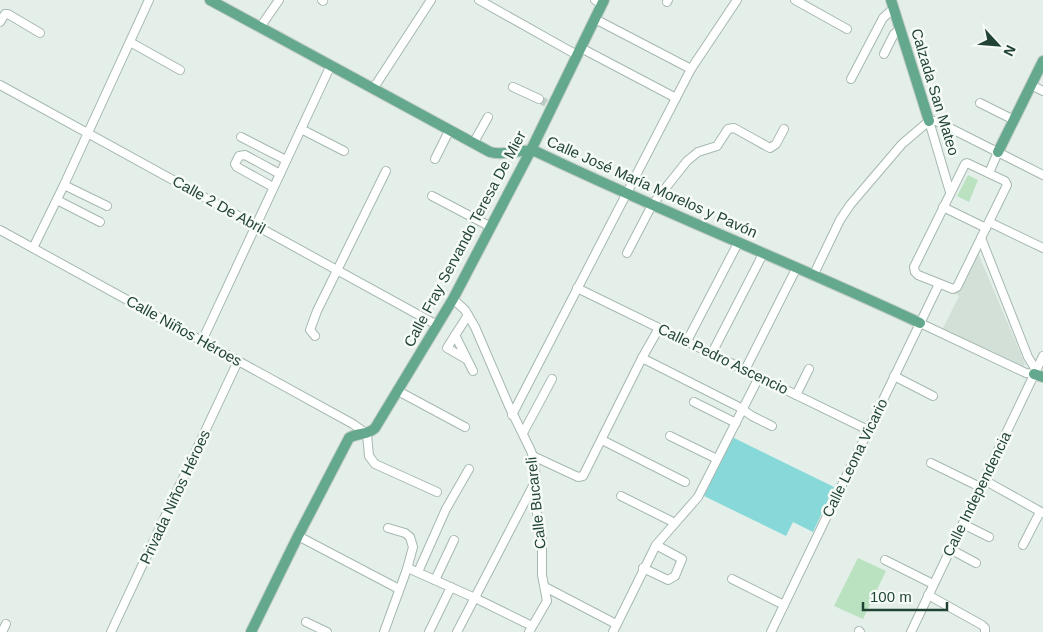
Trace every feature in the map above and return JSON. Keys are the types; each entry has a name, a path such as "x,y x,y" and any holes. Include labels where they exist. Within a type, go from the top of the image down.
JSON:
{"main road":[{"name":"Calle José María Morelos y Pavón","path":"210,0 261,26 330,67 490,152 499,154 531,150 625,194 920,323"},
{"name":"Calle Fray Servando Teresa De Mier","path":"251,632 349,438 367,434 375,428 453,299 531,150 550,105 595,19 600,1"},
{"name":"Calzada San Mateo","path":"892,4 928,122"},
{"path":"998,152 1043,61"}],"street":[{"path":"33,248 88,134 149,0"},
{"path":"261,26 279,0"},
{"path":"373,89 431,0"},
{"path":"479,0 579,52 676,98"},
{"path":"512,414 691,70 737,0"},
{"path":"795,0 847,29"},
{"path":"851,79 892,4"},
{"path":"1,17 8,14 40,33"},
{"path":"595,19 691,70"},
{"path":"884,54 894,34 900,29"},
{"path":"130,42 180,70"},
{"path":"202,341 330,67"},
{"name":"Calle 2 De Abril","path":"0,85 437,326"},
{"path":"1031,86 1043,91"},
{"path":"514,87 538,100"},
{"path":"980,103 1014,120"},
{"path":"473,144 488,117"},
{"path":"813,276 835,230 850,205 902,144 928,122 936,121 1043,175"},
{"name":"Calzada San Mateo","path":"928,122 950,192"},
{"path":"627,253 652,205 687,161 698,152 717,146 728,129 734,128 770,148 776,144 784,129"},
{"path":"301,129 344,151"},
{"path":"435,159 449,131"},
{"path":"241,137 286,160"},
{"path":"988,173 998,152"},
{"path":"274,187 235,164 240,156 245,155 280,174"},
{"path":"966,163 988,173 1005,181 1007,185 956,288 953,290 918,275 914,267 966,163"},
{"path":"315,336 310,330 311,325 334,273 338,270 386,172"},
{"path":"64,185 106,206"},
{"path":"432,196 492,227"},
{"path":"57,200 100,222"},
{"path":"943,207 1043,248"},
{"name":"Calle Niños Héroes","path":"0,230 332,411 367,434"},
{"path":"981,238 1028,357 1037,374"},
{"path":"687,341 738,243"},
{"path":"712,353 763,254"},
{"path":"746,370 796,269"},
{"name":"Calle Leona Vicario","path":"771,632 939,284"},
{"name":"Calle Pedro Ascencio","path":"577,288 868,430"},
{"name":"Calle Bucareli","path":"453,299 468,315 475,326 512,414 534,456 536,509 542,536 542,575 546,601 531,629"},
{"path":"466,359 448,350 448,346 468,315"},
{"name":"Calle José María Morelos y Pavón","path":"920,323 1026,373 1037,374"},
{"path":"534,456 578,477 584,474 659,328"},
{"path":"455,335 473,371"},
{"name":"Calle Independencia","path":"911,632 1037,374 1043,356"},
{"path":"642,358 772,426"},
{"name":"Privada Niños Héroes","path":"111,632 238,361"},
{"path":"796,394 809,369"},
{"path":"545,587 614,628 656,545 698,497 760,376"},
{"path":"894,376 933,396"},
{"path":"523,433 552,379"},
{"path":"398,391 465,427"},
{"path":"694,402 736,423"},
{"path":"367,434 369,456 375,464 437,492"},
{"path":"670,436 717,459"},
{"path":"602,440 685,482"},
{"path":"931,463 982,484 1041,512 1024,545"},
{"path":"418,572 446,509 469,469"},
{"path":"457,632 536,480"},
{"path":"621,496 675,523"},
{"path":"963,524 989,536"},
{"path":"384,632 413,547 410,537 405,532 388,528"},
{"path":"298,536 399,589"},
{"path":"435,580 454,540"},
{"path":"643,568 668,580 675,576 682,559 656,545"},
{"path":"950,550 976,563"},
{"path":"885,560 934,584"},
{"path":"407,569 418,572 475,598 531,629"},
{"path":"732,579 784,605"},
{"path":"429,632 450,587"},
{"path":"928,595 982,625 985,628 985,632"},
{"path":"306,622 327,632"},
{"path":"2,632 6,624"}],"shaded area":[{"path":"973,251 978,253 1025,364 1024,367 942,330 959,296 954,293"}],"green space":[{"path":"968,175 978,180 969,202 957,196"},
{"path":"858,558 886,571 863,619 834,606"}],"water":[{"path":"732,437 834,487 813,532 793,522 786,536 704,496"}],"tunnel":[{"path":"539,99 548,104"}]}
